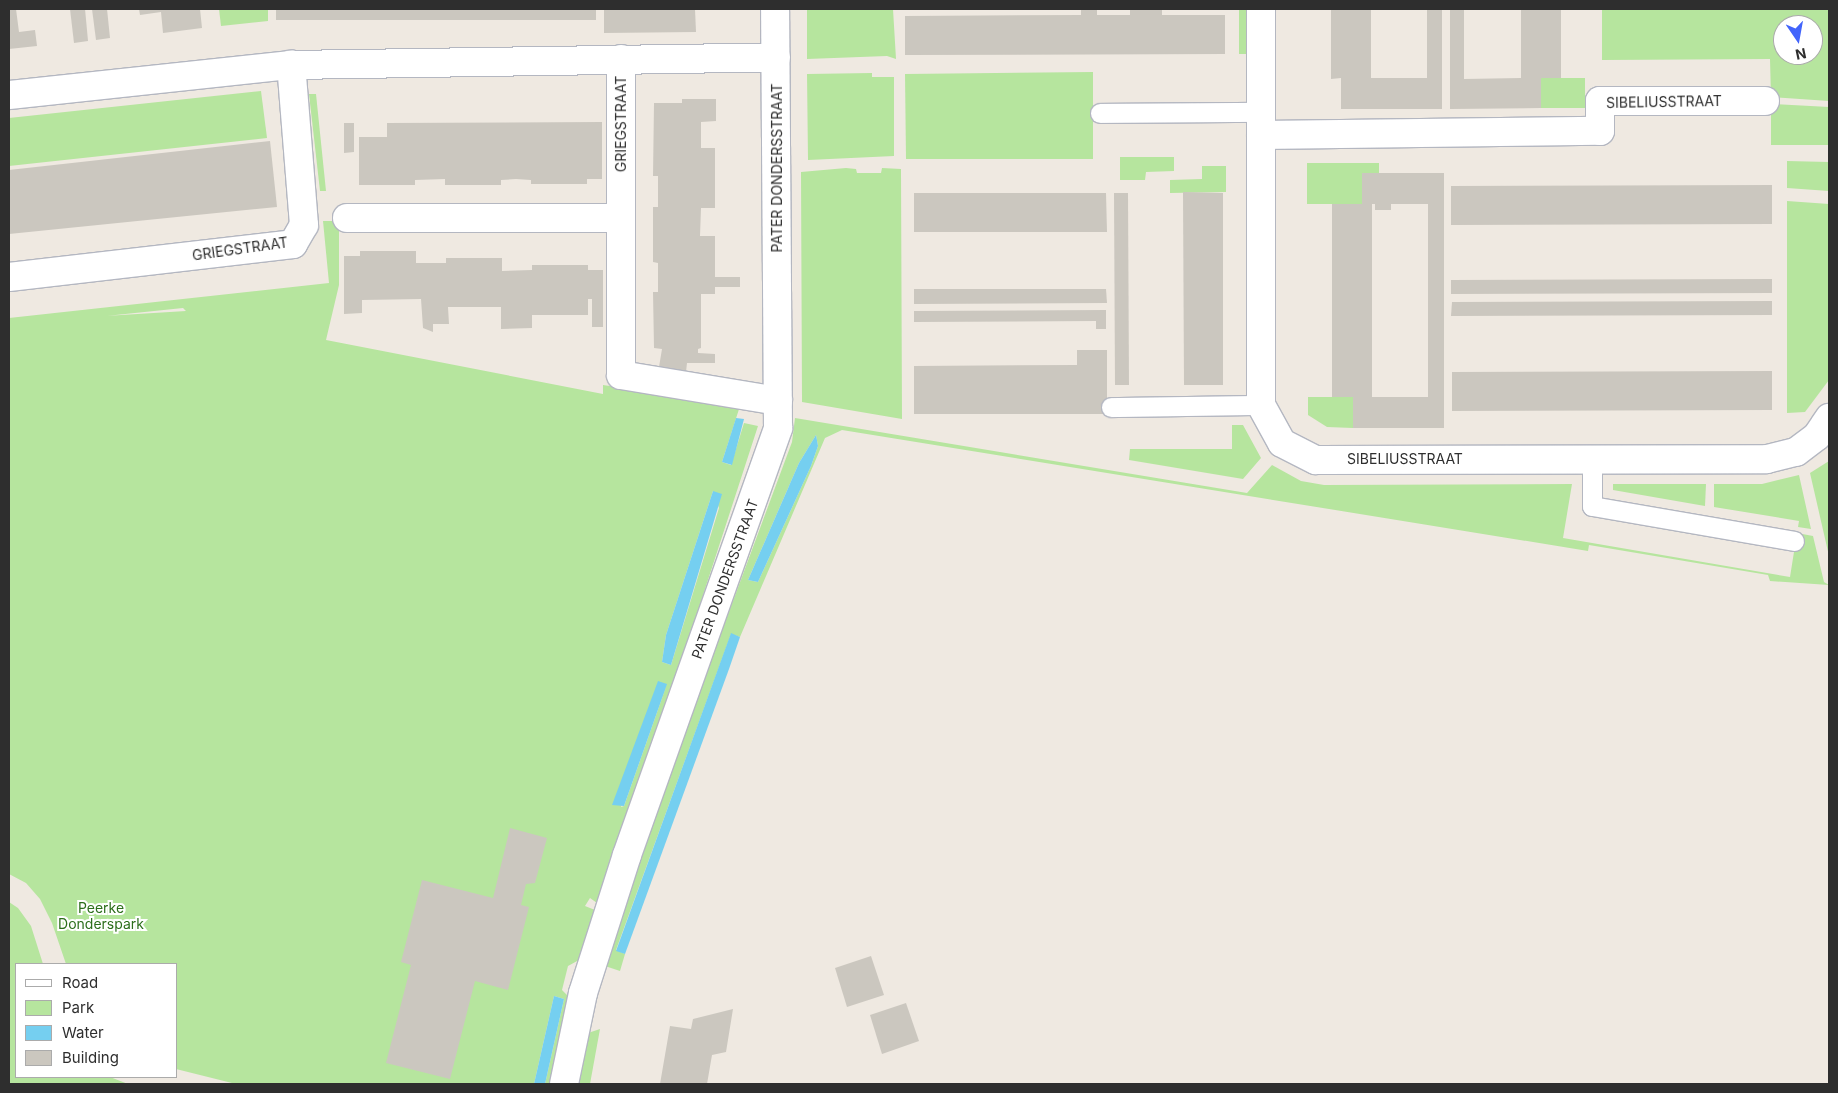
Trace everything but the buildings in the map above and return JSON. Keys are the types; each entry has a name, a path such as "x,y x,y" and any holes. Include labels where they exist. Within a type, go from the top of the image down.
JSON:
{"street":[{"name":"PATER DONDERSSTRAAT","path":"564,1084 583,993 627,855 775,440 778,400 776,9"},
{"name":"SIBELIUSSTRAAT","path":"1261,9 1261,406 1282,443 1316,460 1767,459 1796,452 1817,436 1829,418"},
{"name":"GRIEGSTRAAT","path":"9,95 291,66 776,57"},
{"name":"GRIEGSTRAAT","path":"621,59 621,375 778,400"},
{"name":"GRIEGSTRAAT","path":"9,277 293,244 304,224 291,66"},
{"name":"SIBELIUSSTRAAT","path":"1261,123 1600,131 1600,101 1765,101"},
{"path":"347,218 621,218"}],"lane":[{"path":"1100,113 1261,123"},
{"path":"1111,408 1261,406"},
{"path":"1592,460 1592,506 1794,541"}],"green space":[{"path":"219,9 268,9 268,21 221,26"},
{"path":"807,9 893,9 896,59 887,56 807,59"},
{"path":"1239,9 1253,9 1253,54 1239,54"},
{"path":"1602,9 1829,9 1829,101 1771,97 1770,59 1602,60"},
{"path":"1093,72 1093,159 906,159 905,74"},
{"path":"872,73 872,77 894,77 894,156 808,160 807,74"},
{"path":"1541,78 1585,78 1585,108 1541,108"},
{"path":"261,91 267,138 9,166 9,118"},
{"path":"309,94 316,94 326,191 320,191"},
{"path":"1771,104 1829,107 1829,145 1771,145"},
{"path":"1120,157 1174,157 1174,171 1146,172 1145,180 1120,180"},
{"path":"1787,161 1829,162 1829,191 1787,188"},
{"path":"1307,163 1379,163 1379,173 1362,174 1362,204 1307,204"},
{"path":"1202,166 1226,166 1226,192 1170,193 1170,180 1202,179"},
{"path":"846,168 856,169 857,173 881,173 882,168 901,169 902,419 802,402 801,172"},
{"path":"1787,201 1829,204 1829,380 1805,412 1787,413"},
{"name":"Peerke Donderspark","path":"323,221 343,221 343,231 339,231 339,285 326,340 603,394 603,385 740,406 722,462 731,465 744,423 758,426 680,666 597,903 590,898 585,906 595,910 579,960 568,966 562,990 568,996 551,1084 545,1084 564,999 554,996 534,1084 236,1084 178,1070 178,963 66,963 52,923 40,899 26,883 9,874 9,318 329,283","holes":["183,308 186,311 107,316","713,491 719,508 671,665 662,662 666,635","667,684 624,806 621,807"]},
{"path":"1308,397 1353,397 1353,428 1327,427 1308,415"},
{"path":"795,418 1247,493 1272,465 1301,481 1324,485 1572,484 1563,538 1790,577 1797,533 1813,536 1824,582 1829,585 1770,581 1768,575 1589,545 1588,551 842,430 825,438 740,637 731,634 616,950 625,954 620,971 605,966 681,741 792,442","holes":["816,435 818,446 811,466 758,582 748,580 799,463"]},
{"path":"1232,425 1243,425 1261,458 1243,479 1129,460 1130,449 1232,449"},
{"path":"1829,461 1829,556 1810,473"},
{"path":"1799,475 1811,529 1798,527 1799,521 1714,507 1714,484 1762,484"},
{"path":"1613,484 1706,484 1705,506 1613,490"},
{"path":"9,902 18,908 31,926 43,963 15,963 15,1078 113,1078 128,1084 9,1084"},
{"path":"600,1029 590,1084 578,1084 588,1033"}],"water":[{"path":"736,418 744,419 732,465 722,462"},
{"path":"816,435 818,446 811,466 758,582 748,580 799,463"},
{"path":"713,491 722,494 671,665 662,662 666,635"},
{"path":"731,633 740,637 729,669 625,954 616,951"},
{"path":"658,681 667,684 624,806 612,805"},
{"path":"554,996 564,999 545,1084 534,1084"}]}
